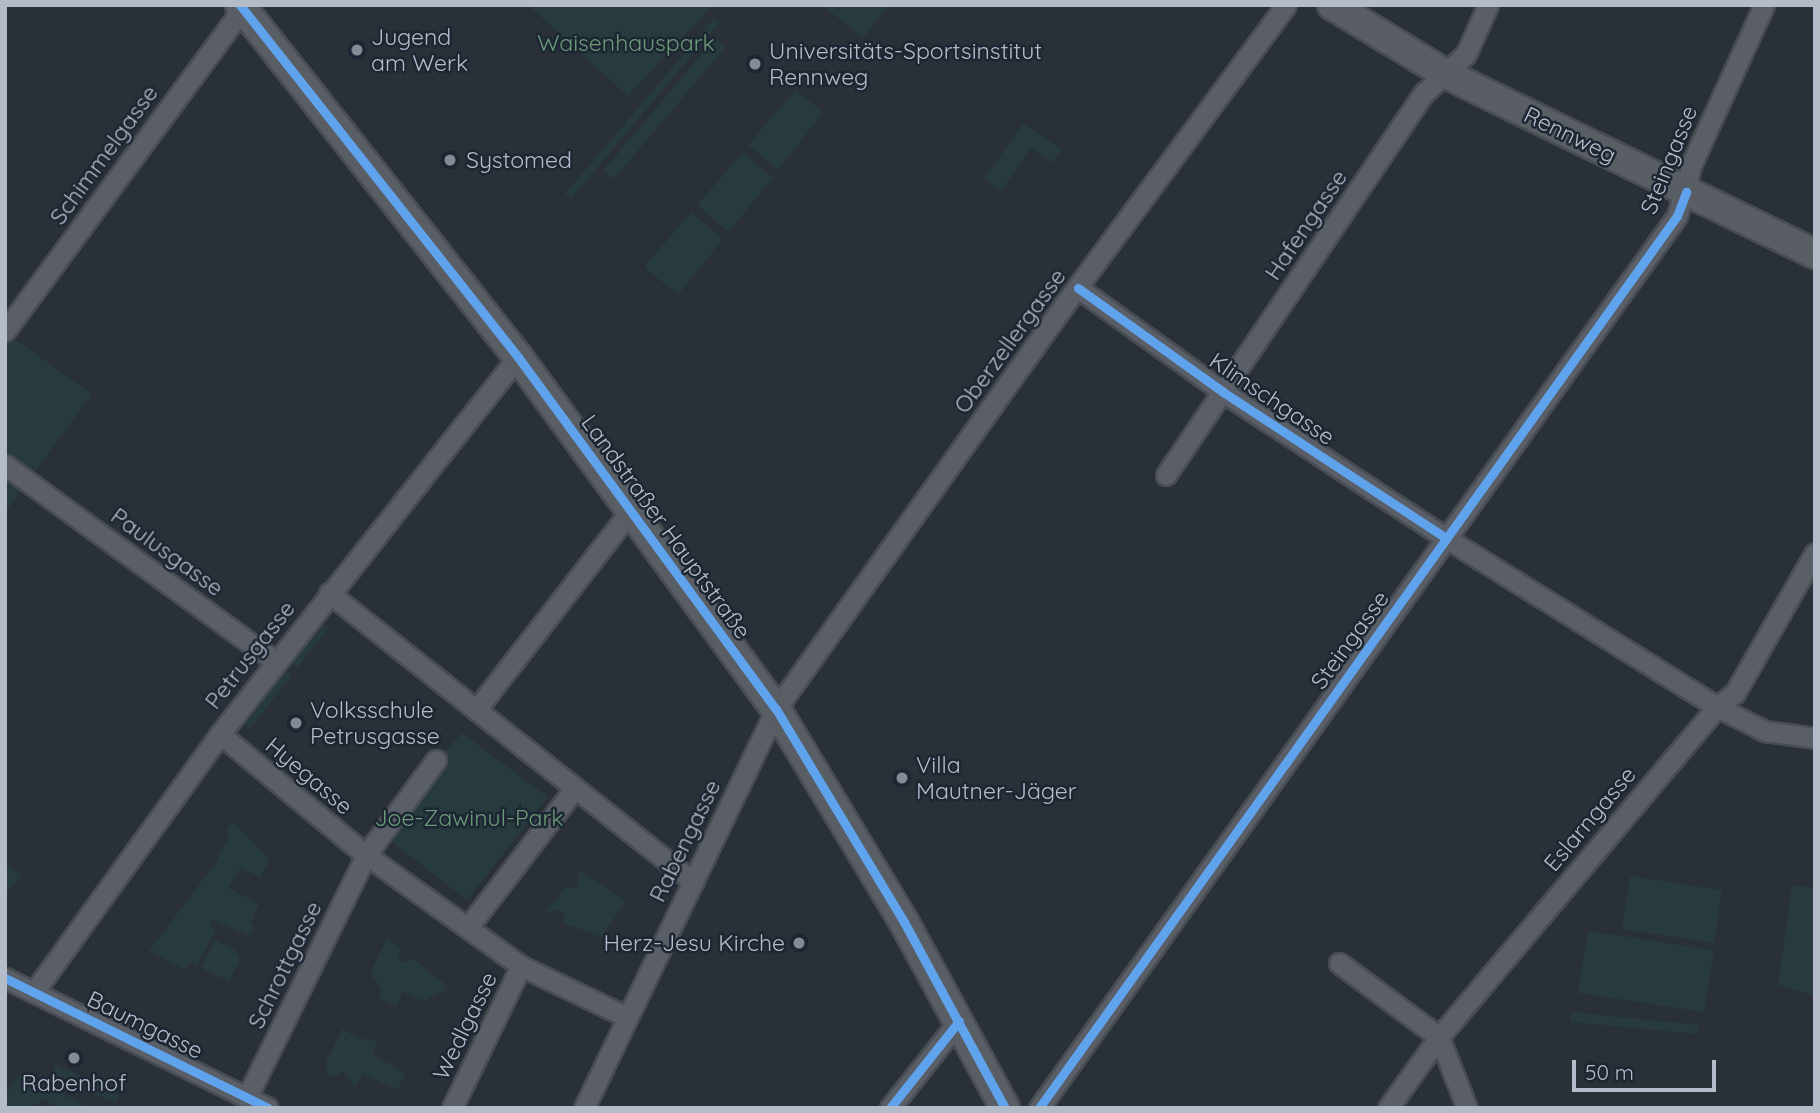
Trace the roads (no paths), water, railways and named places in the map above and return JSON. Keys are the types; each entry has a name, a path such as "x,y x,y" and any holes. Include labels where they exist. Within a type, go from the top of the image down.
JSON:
{"main road":[{"name":"Rennweg","path":"1332,5 1444,73 1815,254"},
{"name":"Landstraßer Hauptstraße","path":"242,7 518,357 776,709 959,1021 1005,1108"}],"street":[{"name":"Oberzellergasse","path":"776,709 1286,5"},
{"name":"Hafengasse","path":"1166,475 1424,93 1466,54 1488,5"},
{"name":"Steingasse","path":"1039,1108 1677,216 1686,192 1692,163 1764,5"},
{"name":"Schimmelgasse","path":"5,331 242,7"},
{"name":"Klimschgasse","path":"1079,288 1223,392 1446,538 1717,707 1765,731 1815,738"},
{"name":"Petrusgasse","path":"34,992 220,734 518,357"},
{"name":"Paulusgasse","path":"5,465 276,662"},
{"path":"476,710 631,510"},
{"name":"Eslarngasse","path":"1388,1108 1439,1037 1717,707 1735,693 1815,553"},
{"path":"329,593 693,882"},
{"name":"Rabengasse","path":"584,1108 776,709"},
{"name":"Hyegasse","path":"220,734 366,855 468,927"},
{"name":"Schrottgasse","path":"247,1097 366,855 436,760"},
{"path":"575,788 468,927 521,967 627,1017"},
{"path":"1339,963 1439,1037 1467,1108"},
{"name":"Wedlgasse","path":"452,1108 521,967"},
{"name":"Baumgasse","path":"5,978 268,1108"},
{"path":"890,1108 959,1021"}],"tram line":[{"path":"1323,5 1440,75 1815,259"}],"place":[{"name":"Jugend am Werk","path":"357,50"},
{"name":"Universitäts-Sportsinstitut Rennweg","path":"755,64"},
{"name":"Systomed","path":"450,160"},
{"name":"Volksschule Petrusgasse","path":"296,723"},
{"name":"Villa Mautner-Jäger","path":"902,778"},
{"name":"Herz-Jesu Kirche","path":"799,943"},
{"name":"Rabenhof","path":"74,1058"}],"park label":[{"name":"Waisenhauspark","path":"626,43"},
{"name":"Joe-Zawinul-Park","path":"469,818"}]}
